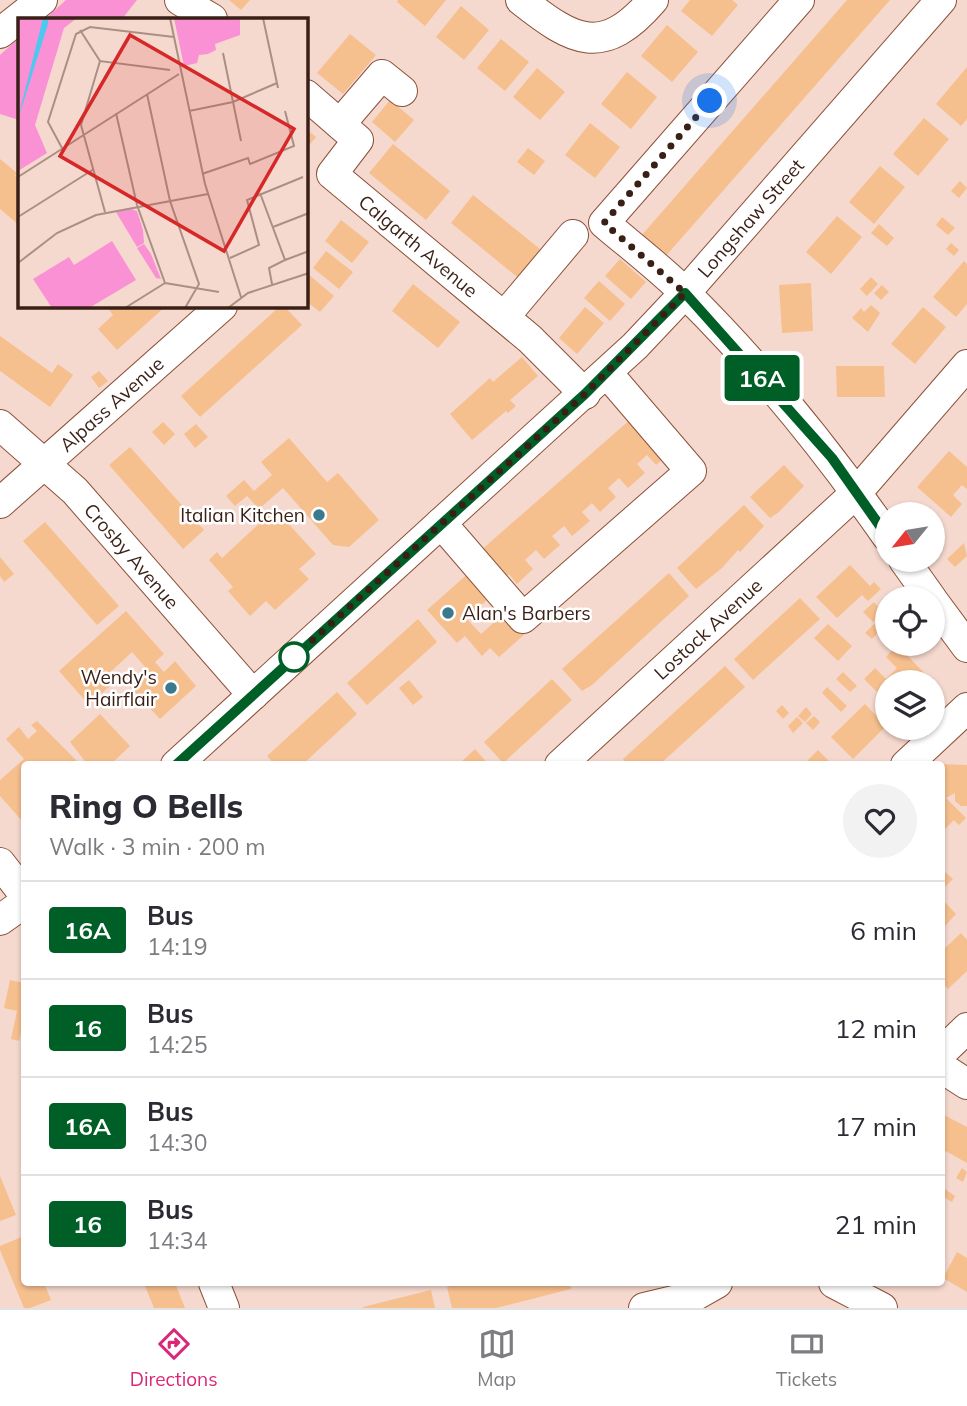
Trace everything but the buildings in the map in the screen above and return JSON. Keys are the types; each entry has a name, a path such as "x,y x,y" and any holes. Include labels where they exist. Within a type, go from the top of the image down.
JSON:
{"street":[{"path":"19,18 42,0"},
{"path":"180,0 210,18"},
{"path":"521,0 551,24 585,40 602,39 619,31 653,0"},
{"path":"799,0 604,223 685,293 722,351 800,419 875,518"},
{"name":"Longshaw Street","path":"180,761 607,373 685,293 941,0"},
{"path":"0,33 18,19"},
{"path":"340,124 382,75 402,91"},
{"name":"Calgarth Avenue","path":"308,97 358,141 332,174 554,360 585,394"},
{"path":"504,317 573,235"},
{"name":"Alpass Avenue","path":"0,503 220,308"},
{"name":"Lostock Avenue","path":"564,761 857,492 967,365"},
{"path":"442,523 523,618 691,471 607,373"},
{"name":"Crosby Avenue","path":"0,425 75,491 253,695"},
{"path":"945,617 967,647"},
{"path":"910,761 967,708"},
{"path":"0,863 21,890"},
{"path":"0,920 21,905"},
{"path":"945,1049 967,1028"},
{"path":"945,1070 967,1084"},
{"path":"215,1286 224,1308"},
{"path":"643,1308 694,1296 712,1286"},
{"path":"840,1286 882,1308"}],"shaded area":[{"path":"66,0 137,0 123,18 46,18"},
{"path":"18,39 18,120 0,114 0,55"}],"bus line":[{"name":"16A","path":"180,761 585,394 685,293 800,419 832,458 875,519"}],"place":[{"name":"Italian Kitchen","path":"319,515"},
{"name":"Alan's Barbers","path":"448,613"},
{"name":"Wendy's Hairflair","path":"171,688"}],"route":[{"path":"294,657 292,659 585,394 685,293 604,223 710,101"}]}
